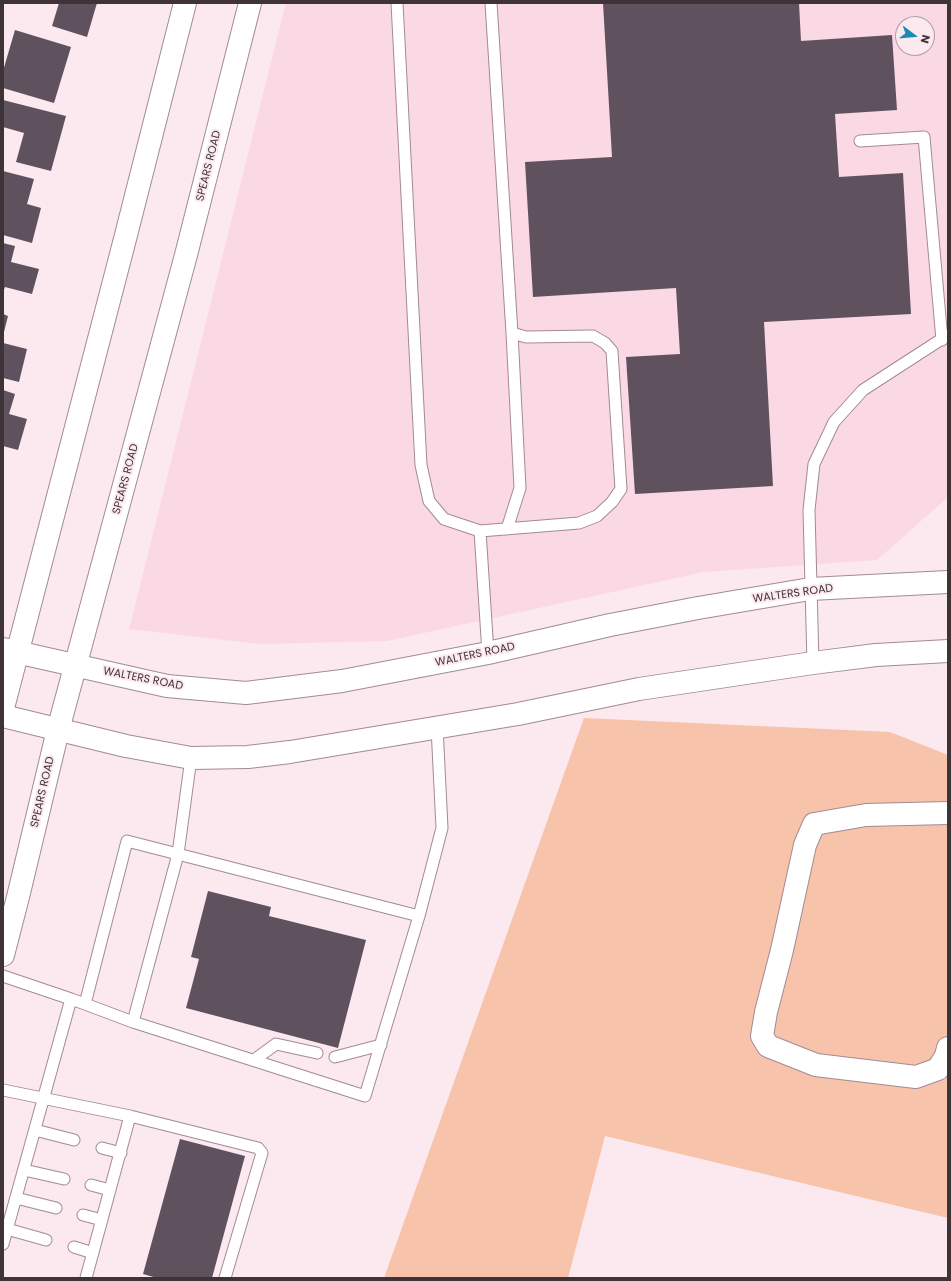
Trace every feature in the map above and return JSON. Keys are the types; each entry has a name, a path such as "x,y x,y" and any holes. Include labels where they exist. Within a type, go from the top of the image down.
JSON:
{"street":[{"path":"3,708 10,651 125,239 185,3"},
{"name":"SPEARS ROAD","path":"3,955 58,730 186,256 250,3"},
{"name":"WALTERS ROAD","path":"10,651 167,686 246,693 342,681 488,652 610,625 810,589 948,582"},
{"path":"3,716 126,746 191,758 248,757 290,752 518,714 639,689 814,662 876,655 948,651"},
{"path":"948,813 866,815 814,824 805,845 782,950 766,1012 762,1036 768,1046 816,1065 916,1078 938,1069 946,1056 948,1048"}],"lane":[{"path":"397,3 421,465 429,501 444,519 480,531 579,523 597,516 612,502 621,489 612,351 605,343 593,336 526,337 512,333"},
{"path":"491,3 512,333 520,488 507,529"},
{"path":"814,662 810,589 809,510 814,464 834,422 863,390 945,337 924,137 860,140"},
{"path":"480,531 488,652"},
{"path":"3,976 133,1022 365,1096 419,916 442,828 437,727"},
{"path":"133,1022 178,854 191,758"},
{"path":"85,1004 127,842 419,916"},
{"path":"3,1244 71,999"},
{"path":"254,1060 276,1044 317,1053"},
{"path":"335,1057 380,1045"},
{"path":"3,1090 130,1116 258,1148 262,1153 225,1278"},
{"path":"86,1278 130,1116"},
{"path":"35,1130 74,1140"},
{"path":"102,1148 121,1153"},
{"path":"24,1170 64,1179"},
{"path":"91,1185 110,1190"},
{"path":"16,1198 56,1208"},
{"path":"83,1215 102,1220"},
{"path":"7,1229 46,1240"},
{"path":"74,1247 93,1253"}],"shaded area":[{"path":"286,3 948,3 948,497 877,560 704,572 387,641 260,644 129,629"},
{"path":"584,718 890,732 948,755 948,1218 605,1136 568,1278 384,1278"}],"building":[{"path":"59,3 97,3 87,37 52,26"},
{"path":"603,3 799,3 801,41 892,35 897,110 835,114 839,177 903,173 911,314 764,322 773,486 635,494 626,357 680,354 676,288 533,297 525,162 612,157"},
{"path":"15,30 71,47 54,103 3,88 3,71"},
{"path":"3,100 66,116 51,171 16,162 24,133 3,127"},
{"path":"3,171 34,179 27,204 41,208 32,243 3,235"},
{"path":"3,243 15,246 11,262 39,269 32,294 5,287 3,292"},
{"path":"3,314 8,316 4,332 3,332"},
{"path":"3,343 27,349 19,382 3,378"},
{"path":"3,390 15,394 9,414 27,419 18,450 3,446"},
{"path":"208,891 271,907 269,916 366,940 338,1048 186,1008 199,959 191,957"},
{"path":"180,1139 245,1156 212,1278 157,1278 143,1274"}]}
